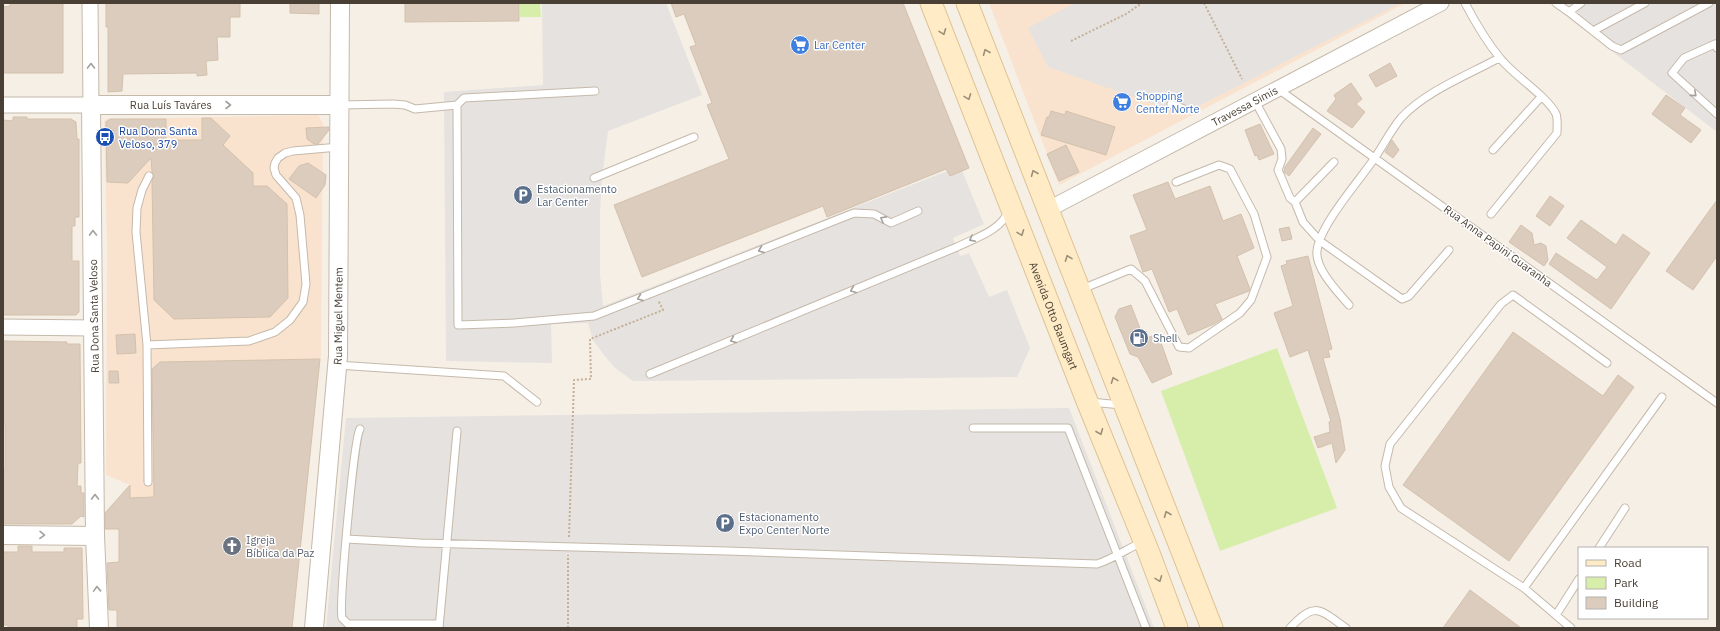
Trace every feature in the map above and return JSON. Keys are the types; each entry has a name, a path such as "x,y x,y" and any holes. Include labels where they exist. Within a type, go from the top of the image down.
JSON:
{"main road":[{"name":"Avenida Otto Baumgart","path":"931,3 1087,401 1147,547 1177,628"},
{"path":"967,3 1212,628"},
{"path":"1147,547 1158,556 1168,554 1175,549 1178,542"}],"street":[{"name":"Rua Dona Santa Veloso","path":"90,3 95,536 99,628"},
{"name":"Rua Miguel Mentem","path":"314,628 337,365 340,3"},
{"name":"Travessa Simis","path":"1049,209 1442,3"},
{"name":"Rua Luís Taváres","path":"3,105 339,106"},
{"path":"3,327 94,328"},
{"path":"3,535 95,536"}],"lane":[{"path":"1466,3 1483,35 1499,58 1549,104 1557,116 1557,133 1490,214"},
{"path":"1556,3 1612,46 1621,50 1694,6 1709,3"},
{"path":"1569,12 1581,3"},
{"path":"1593,31 1646,3"},
{"path":"1717,48 1715,44 1684,58 1672,72 1717,114"},
{"path":"1349,305 1322,272 1316,252 1325,226 1375,158 1401,118 1423,100 1445,86 1499,58"},
{"name":"Rua Anna Papini Guaranha","path":"1278,89 1717,403"},
{"path":"339,106 393,104 405,105 415,109 457,105 464,98 595,91"},
{"path":"1493,150 1541,97"},
{"path":"1254,101 1281,149 1282,159 1278,170 1290,198 1295,202 1303,222 1320,241 1402,299 1409,296 1449,250"},
{"path":"1171,104 1184,109"},
{"path":"457,105 458,325 514,323 594,316 854,213 874,214 891,223 918,211"},
{"path":"594,178 694,136"},
{"path":"147,345 249,341 275,332 290,320 303,302 306,284 300,215 296,198 276,175 274,168 275,162 278,158 289,152 339,147"},
{"path":"1295,202 1334,162"},
{"path":"1080,290 1131,269 1144,281 1179,347 1189,348 1240,313 1250,300 1267,257 1254,214 1230,169 1219,165 1176,182"},
{"path":"148,482 147,345 136,232 137,208 142,190 149,176"},
{"path":"650,374 957,247 998,227 1005,220 1011,206"},
{"path":"1571,628 1524,588 1401,508 1389,487 1385,466 1390,444 1501,304 1513,295 1607,363"},
{"path":"337,365 504,376 537,402"},
{"path":"1524,588 1662,397"},
{"path":"1087,401 1124,406"},
{"path":"973,428 1068,428 1146,628"},
{"path":"360,430 358,432 355,454 346,539 341,614 344,621 348,624 439,626 457,431"},
{"path":"1600,547 1625,508"},
{"path":"346,539 447,544 728,551 1097,564 1108,561 1117,554 1147,547"},
{"path":"1556,615 1578,581"},
{"path":"1290,628 1302,615 1314,610 1325,613 1346,628"}],"path":[{"path":"1071,41 1126,14 1142,3"},
{"path":"1204,3 1242,79"},
{"path":"568,628 568,548 574,380 590,379 590,339 663,310 655,292"}],"shaded area":[{"name":"Estacionamento Lar Center","path":"542,3 666,3 702,95 608,131 602,178 600,213 600,275 603,306 960,166 984,224 953,238 960,256 969,253 989,297 1007,290 1030,348 1017,377 633,381 615,368 604,355 593,340 588,323 551,324 552,363 446,361 444,92 543,85"},
{"name":"Shopping Center Norte","path":"989,3 1406,3 1059,185"},
{"name":"Shopping Center Norte","path":"1075,3 1398,4 1183,114 1048,67 1028,28"},
{"path":"1549,3 1717,3 1717,132"},
{"path":"318,115 323,123 321,354 303,517 162,497 130,498 130,485 106,475 107,246 104,121 107,119"},
{"name":"Estacionamento Expo Center Norte","path":"1069,408 1154,628 326,628 346,418"}],"green space":[{"path":"520,3 540,3 541,17 520,17"},
{"path":"1277,348 1337,508 1220,551 1161,391"}],"building":[{"path":"10,3 63,3 63,73 3,73 3,7 10,6"},
{"path":"106,3 240,3 240,17 230,17 230,37 217,37 218,60 206,61 207,75 197,76 197,73 123,74 122,91 108,92 108,27 106,27"},
{"path":"290,3 319,3 319,14 290,13"},
{"path":"405,3 519,3 519,21 405,22"},
{"path":"671,3 903,3 969,168 950,176 946,169 827,217 823,206 642,277 614,205 729,159 707,105 712,103 690,47 696,45 684,14 676,17"},
{"path":"1390,63 1397,76 1376,87 1369,75"},
{"path":"1351,83 1362,99 1356,104 1365,112 1352,128 1327,111 1336,99 1334,95"},
{"path":"1666,95 1685,108 1680,115 1701,130 1691,143 1652,114"},
{"path":"1051,111 1065,115 1066,111 1115,127 1106,155 1041,135 1047,117 1049,117"},
{"path":"13,117 27,117 27,119 71,119 76,122 77,139 79,139 79,217 75,217 75,226 72,226 72,261 79,261 79,312 76,315 3,315 3,120 13,121"},
{"path":"202,118 211,118 230,136 223,145 253,173 253,186 267,186 287,204 288,298 270,317 174,319 154,300 152,181 154,176 152,172 151,158 128,183 107,182 106,122 110,119 166,119 166,140 202,140"},
{"path":"1260,124 1274,154 1259,160 1257,155 1255,156 1245,130"},
{"path":"329,127 329,130 318,144 314,144 307,139 306,128"},
{"path":"1313,128 1321,134 1289,176 1284,172 1285,167"},
{"path":"1392,140 1399,150 1393,158 1385,152"},
{"path":"1066,145 1079,172 1059,181 1047,154"},
{"path":"308,163 326,175 325,185 316,198 289,179 299,166"},
{"path":"1168,182 1175,199 1210,186 1223,221 1241,214 1254,248 1237,256 1250,289 1249,291 1215,304 1222,319 1188,335 1177,309 1169,312 1152,269 1143,272 1130,236 1147,230 1133,195"},
{"path":"1550,196 1564,206 1550,226 1536,216"},
{"path":"1717,200 1717,256 1693,290 1666,271"},
{"path":"1581,220 1616,245 1623,234 1650,253 1611,309 1549,264 1556,253 1597,280 1607,267 1567,238"},
{"path":"1521,225 1532,233 1534,245 1541,243 1546,246 1548,260 1544,266 1509,242"},
{"path":"1289,227 1292,239 1282,241 1279,229"},
{"path":"1308,256 1332,349 1328,350 1330,357 1323,358 1340,419 1345,450 1336,463 1332,443 1318,448 1314,437 1330,432 1329,422 1331,421 1308,350 1290,357 1274,313 1293,306 1281,266 1287,264 1286,261"},
{"path":"1131,305 1144,339 1158,334 1172,374 1152,383 1138,357 1130,354 1115,317 1119,309"},
{"path":"1513,332 1603,396 1618,375 1634,387 1509,561 1403,485"},
{"path":"135,334 136,353 117,354 116,335"},
{"path":"3,341 67,342 67,344 80,344 81,463 78,463 77,486 81,486 81,493 84,493 84,517 81,516 72,524 3,524 5,424 3,424"},
{"path":"320,359 292,628 117,628 117,610 109,610 107,563 119,562 119,529 105,529 105,513 130,485 130,498 154,497 152,369 160,362"},
{"path":"109,371 118,371 119,383 109,383"},
{"path":"18,546 32,546 32,552 64,552 64,548 82,548 83,619 77,619 77,628 8,628 8,625 3,625 3,552 18,552"},
{"path":"1470,590 1521,628 1443,628"}],"place":[{"name":"Lar Center","path":"800,45"},
{"name":"Shopping Center Norte","path":"1122,102"},
{"name":"Rua Dona Santa Veloso, 379","path":"105,137"},
{"name":"Estacionamento Lar Center","path":"523,195"},
{"name":"Shell","path":"1139,338"},
{"name":"Estacionamento Expo Center Norte","path":"725,523"},
{"name":"Igreja Bíblica da Paz","path":"232,546"}]}
